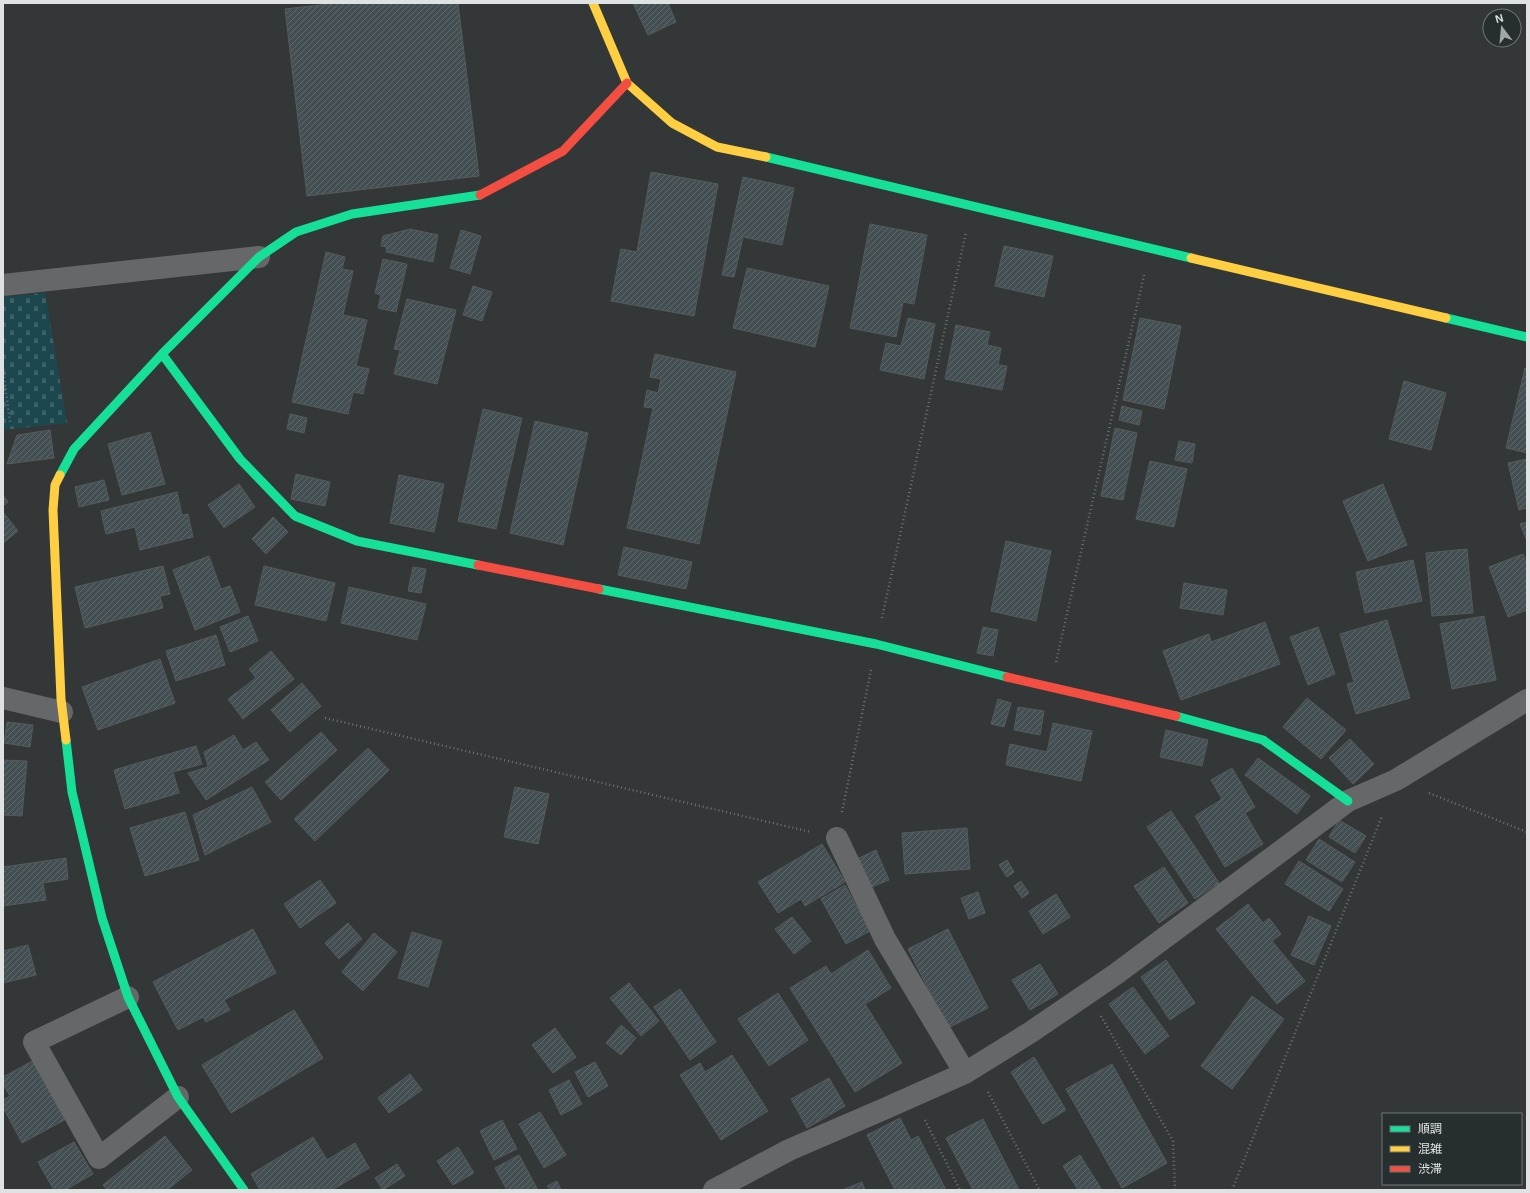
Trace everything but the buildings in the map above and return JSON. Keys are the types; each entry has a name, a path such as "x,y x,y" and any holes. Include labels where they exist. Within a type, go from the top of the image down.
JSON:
{"street":[{"path":"593,3 627,83 672,123 716,147 770,158 1527,337"},
{"path":"244,1190 178,1097 128,997 102,918 72,792 62,712 53,510 55,485 74,449 162,354 259,257 296,232 352,214 483,195 563,151 627,83"},
{"path":"3,285 259,257"},
{"path":"162,354 240,459 295,516 358,541 876,644 1050,688 1172,714 1263,740 1348,801"},
{"path":"3,698 62,712"},
{"path":"714,1190 789,1150 913,1096 970,1069 1032,1032 1088,993 1348,801 1396,780 1527,700"},
{"path":"837,838 885,939 970,1069"},
{"path":"128,997 34,1042 99,1158 178,1097"}],"path":[{"path":"325,718 837,838 876,644 972,206"},
{"path":"1050,688 1150,248"},
{"path":"3,370 4,392 10,422"},
{"path":"1232,1190 1396,780 1527,832"},
{"path":"1088,993 1173,1141 1175,1190"},
{"path":"970,1069 1039,1189"},
{"path":"913,1096 960,1190"}],"green space":[{"path":"45,293 67,423 3,430 3,297"}],"traffic: fast":[{"path":"766,157 1191,258"},
{"path":"60,475 74,449 162,354 259,257 296,232 352,214 480,195"},
{"path":"1446,318 1527,337"},
{"path":"162,354 240,459 295,516 357,541 478,565"},
{"path":"599,589 876,644 1007,677"},
{"path":"1176,716 1263,740 1348,801"},
{"path":"66,740 72,792 102,918 128,997 178,1097 244,1190"}],"traffic: slow":[{"path":"593,3 627,83 672,123 717,147 766,157"},
{"path":"1191,258 1446,318"},
{"path":"60,475 55,485 53,510 61,699 66,740"}],"traffic: jam":[{"path":"480,195 563,151 627,83"},
{"path":"478,565 599,589"},
{"path":"1007,677 1176,716"}]}
